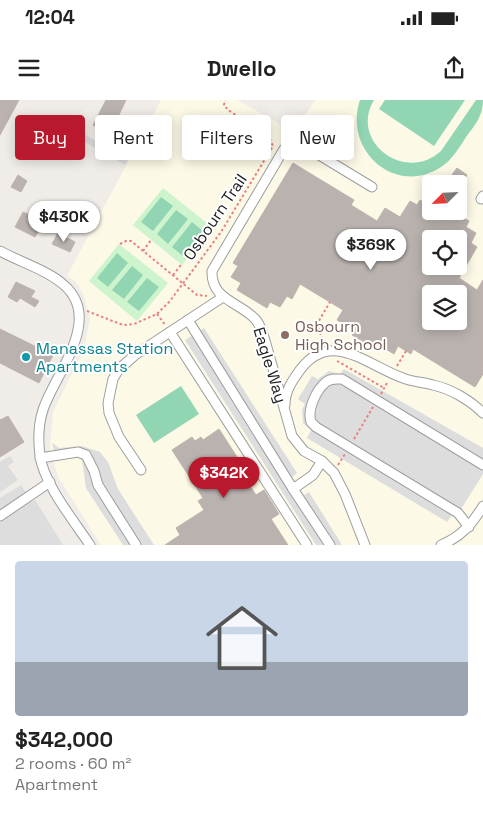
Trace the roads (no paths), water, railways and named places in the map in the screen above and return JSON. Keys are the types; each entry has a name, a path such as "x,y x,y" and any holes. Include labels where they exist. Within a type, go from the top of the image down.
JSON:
{"street":[{"path":"141,470 112,424 108,403 113,379 128,360 223,297 214,286 212,271 284,149 290,145 301,144 372,187"},
{"path":"0,251 63,284 72,295 77,312 77,337 42,414 39,429 40,458 50,482 90,545"},
{"name":"Eagle Way","path":"223,297 253,316 261,328 292,436 298,445 322,461 334,473 345,494 365,545"},
{"path":"188,320 330,545"},
{"path":"170,332 306,545"},
{"path":"285,415 286,392 303,365 320,354 330,351 352,353 392,375 446,390 466,400 483,412"},
{"path":"469,527 458,513 311,422 310,407 324,382 332,378 342,379 483,465"},
{"path":"40,458 78,452 86,455 98,485 136,545"},
{"path":"293,489 313,475 322,461"},
{"path":"0,516 50,482"},
{"path":"441,545 455,539 469,527 483,506"}],"place":[{"name":"Osbourn High School","path":"285,335"},
{"name":"Manassas Station Apartments","path":"26,357"}]}
